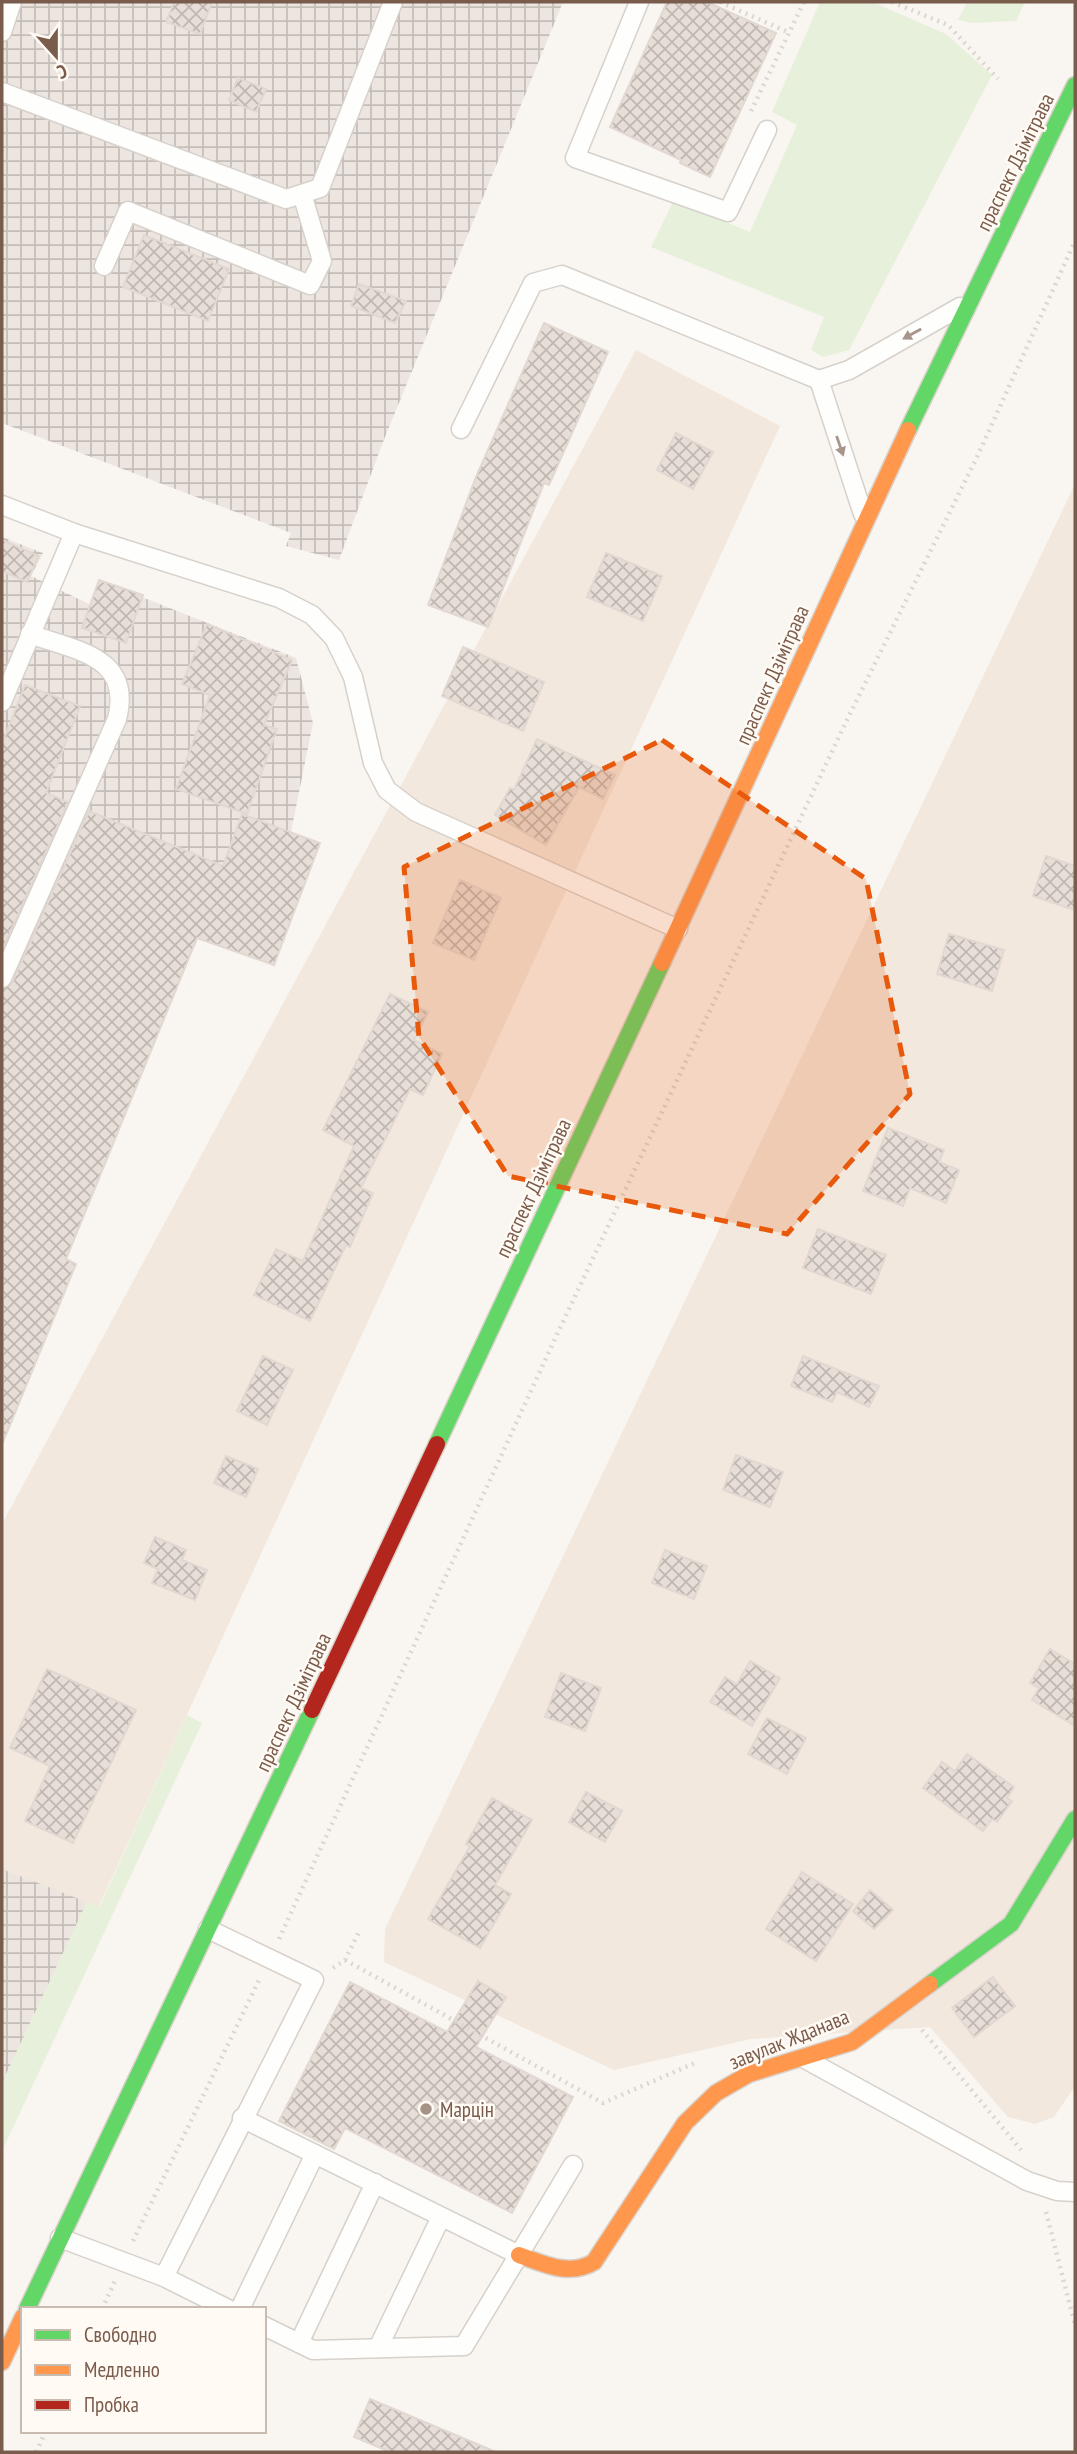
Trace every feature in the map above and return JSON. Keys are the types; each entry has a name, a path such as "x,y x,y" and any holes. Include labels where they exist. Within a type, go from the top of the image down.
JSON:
{"main road":[{"name":"праспект Дзімітрава","path":"28,2307 787,696 864,519 1075,85"},
{"name":"завулак Жданава","path":"519,2255 573,2272 586,2269 594,2262 685,2123 716,2093 748,2074 852,2042 1011,1924 1075,1819"},
{"path":"2,2362 21,2321"}],"lane":[{"path":"2,32 12,2"},
{"path":"2,92 286,199 320,188 393,2"},
{"path":"639,2 575,158 728,212 767,130"},
{"path":"104,265 128,211 310,285 322,261 302,194"},
{"path":"461,429 533,283 562,275 819,380 849,370 972,300"},
{"path":"819,380 864,519"},
{"path":"2,505 74,533 279,598 313,615 334,638 353,677 373,763 387,790 416,813 678,929"},
{"path":"2,702 74,533"},
{"path":"2,978 117,719 122,701 117,678 103,661 30,634"},
{"path":"164,2277 314,1980 208,1929"},
{"path":"804,2058 1027,2181 1057,2191 1075,2192"},
{"path":"243,2118 519,2255"},
{"path":"241,2307 316,2154"},
{"path":"266,2327 313,2350 464,2346 573,2165"},
{"path":"299,2343 375,2183"},
{"path":"378,2348 441,2217"},
{"path":"60,2238 164,2277 224,2307"}],"path":[{"path":"720,2 790,33"},
{"path":"767,130 748,118 804,2"},
{"path":"892,2 948,25 998,79"},
{"path":"103,2307 271,1957 554,1343 845,724 978,454 1075,241"},
{"path":"314,1980 345,1960 360,1930"},
{"path":"345,1960 603,2103 699,2061"},
{"path":"36,2452 45,2433"}],"highlighted area":[{"path":"662,740 866,879 910,1094 787,1234 508,1176 419,1037 404,867"}],"shaded area":[{"path":"2,2 563,2 383,442 339,560 286,546 291,533 2,423"},
{"path":"636,350 780,426 98,1908 2,1869 2,1524"},
{"path":"1075,484 1075,2086 1054,2117 1035,2124 1008,2117 930,2027 751,2039 614,2070 384,1962 385,1929"},
{"path":"2,537 43,553 31,576 91,605 99,580 296,658 313,723 291,832 320,843 197,938 66,1259 76,1264 2,1444"},
{"path":"2,1869 87,1902 2,2083"}],"green space":[{"path":"820,2 872,2 946,34 992,75 849,350 823,357 811,350 824,317 651,247 674,200 750,232 797,125 772,112"},
{"path":"967,2 1025,2 1016,21 972,23 958,20"},
{"path":"187,1715 202,1723 2,2151 2,2083 87,1902 99,1908"}],"building":[{"path":"174,2 212,2 200,34 166,22"},
{"path":"667,2 707,2 776,33 710,177 680,163 681,160 610,127"},
{"path":"238,78 266,89 256,112 229,100"},
{"path":"144,235 229,269 208,321 123,287"},
{"path":"359,284 406,301 395,323 351,306"},
{"path":"544,323 608,352 549,485 544,483 488,627 428,605 476,477"},
{"path":"676,433 713,452 693,489 657,470"},
{"path":"2,540 39,556 27,582 2,571"},
{"path":"606,553 662,576 643,621 587,597"},
{"path":"99,580 143,595 126,643 82,628"},
{"path":"207,624 292,660 264,725 277,729 247,814 176,789 210,695 182,684"},
{"path":"463,647 544,682 523,731 442,696"},
{"path":"25,685 80,706 46,793 68,802 2,951 2,744"},
{"path":"537,739 615,775 603,799 579,787 546,845 495,815 510,788 514,790"},
{"path":"89,811 223,866 242,814 320,843 274,965 197,938 66,1259 76,1264 3,1442 2,989 12,983"},
{"path":"1046,856 1075,866 1075,910 1033,896"},
{"path":"460,880 501,898 474,960 433,943"},
{"path":"949,934 1004,950 992,991 937,974"},
{"path":"390,994 428,1012 414,1040 442,1054 423,1095 410,1089 361,1188 373,1193 350,1247 346,1245 310,1321 254,1295 276,1249 303,1261 354,1146 323,1130"},
{"path":"888,1128 944,1150 939,1162 959,1170 946,1203 910,1188 903,1206 863,1191"},
{"path":"818,1229 886,1255 871,1294 803,1268"},
{"path":"263,1356 293,1370 267,1425 237,1411"},
{"path":"803,1356 879,1386 869,1407 837,1392 832,1402 791,1386"},
{"path":"736,1455 783,1472 770,1507 723,1490"},
{"path":"226,1456 258,1469 246,1497 214,1483"},
{"path":"155,1537 186,1550 182,1560 207,1570 195,1600 152,1583 158,1569 144,1563"},
{"path":"665,1550 707,1566 694,1599 652,1583"},
{"path":"1050,1649 1075,1664 1075,1726 1032,1700 1039,1688 1030,1683"},
{"path":"750,1661 780,1678 752,1726 710,1702 725,1677 737,1684"},
{"path":"47,1669 136,1710 73,1843 25,1821 50,1766 10,1748"},
{"path":"561,1673 601,1688 585,1731 545,1717"},
{"path":"767,1718 806,1738 787,1774 748,1754"},
{"path":"967,1754 1014,1787 1007,1798 1012,1801 997,1822 992,1819 983,1831 923,1788 942,1762 955,1771"},
{"path":"586,1792 622,1811 605,1842 569,1822"},
{"path":"492,1798 532,1820 495,1885 511,1894 480,1948 428,1919 470,1846 466,1844"},
{"path":"802,1872 853,1904 816,1961 766,1929"},
{"path":"870,1890 893,1910 874,1929 853,1911"},
{"path":"993,1977 1015,2006 974,2037 952,2008"},
{"name":"Марцін","path":"478,1981 506,1997 476,2047 573,2097 512,2213 345,2128 334,2149 279,2121 350,1982 447,2032"},
{"path":"370,2399 496,2452 390,2452 354,2437"}],"traffic: fast":[{"path":"908,430 1075,85"},
{"path":"437,1444 662,963"},
{"path":"28,2307 312,1710"},
{"path":"930,1984 1011,1924 1075,1819"}],"traffic: slow":[{"path":"662,963 908,430"},
{"path":"519,2255 566,2269 594,2262 685,2123 716,2093 749,2074 852,2042 930,1984"},
{"path":"2,2362 21,2321"}],"traffic: jam":[{"path":"312,1710 437,1444"}],"place":[{"name":"Марцін","path":"426,2109"}]}
